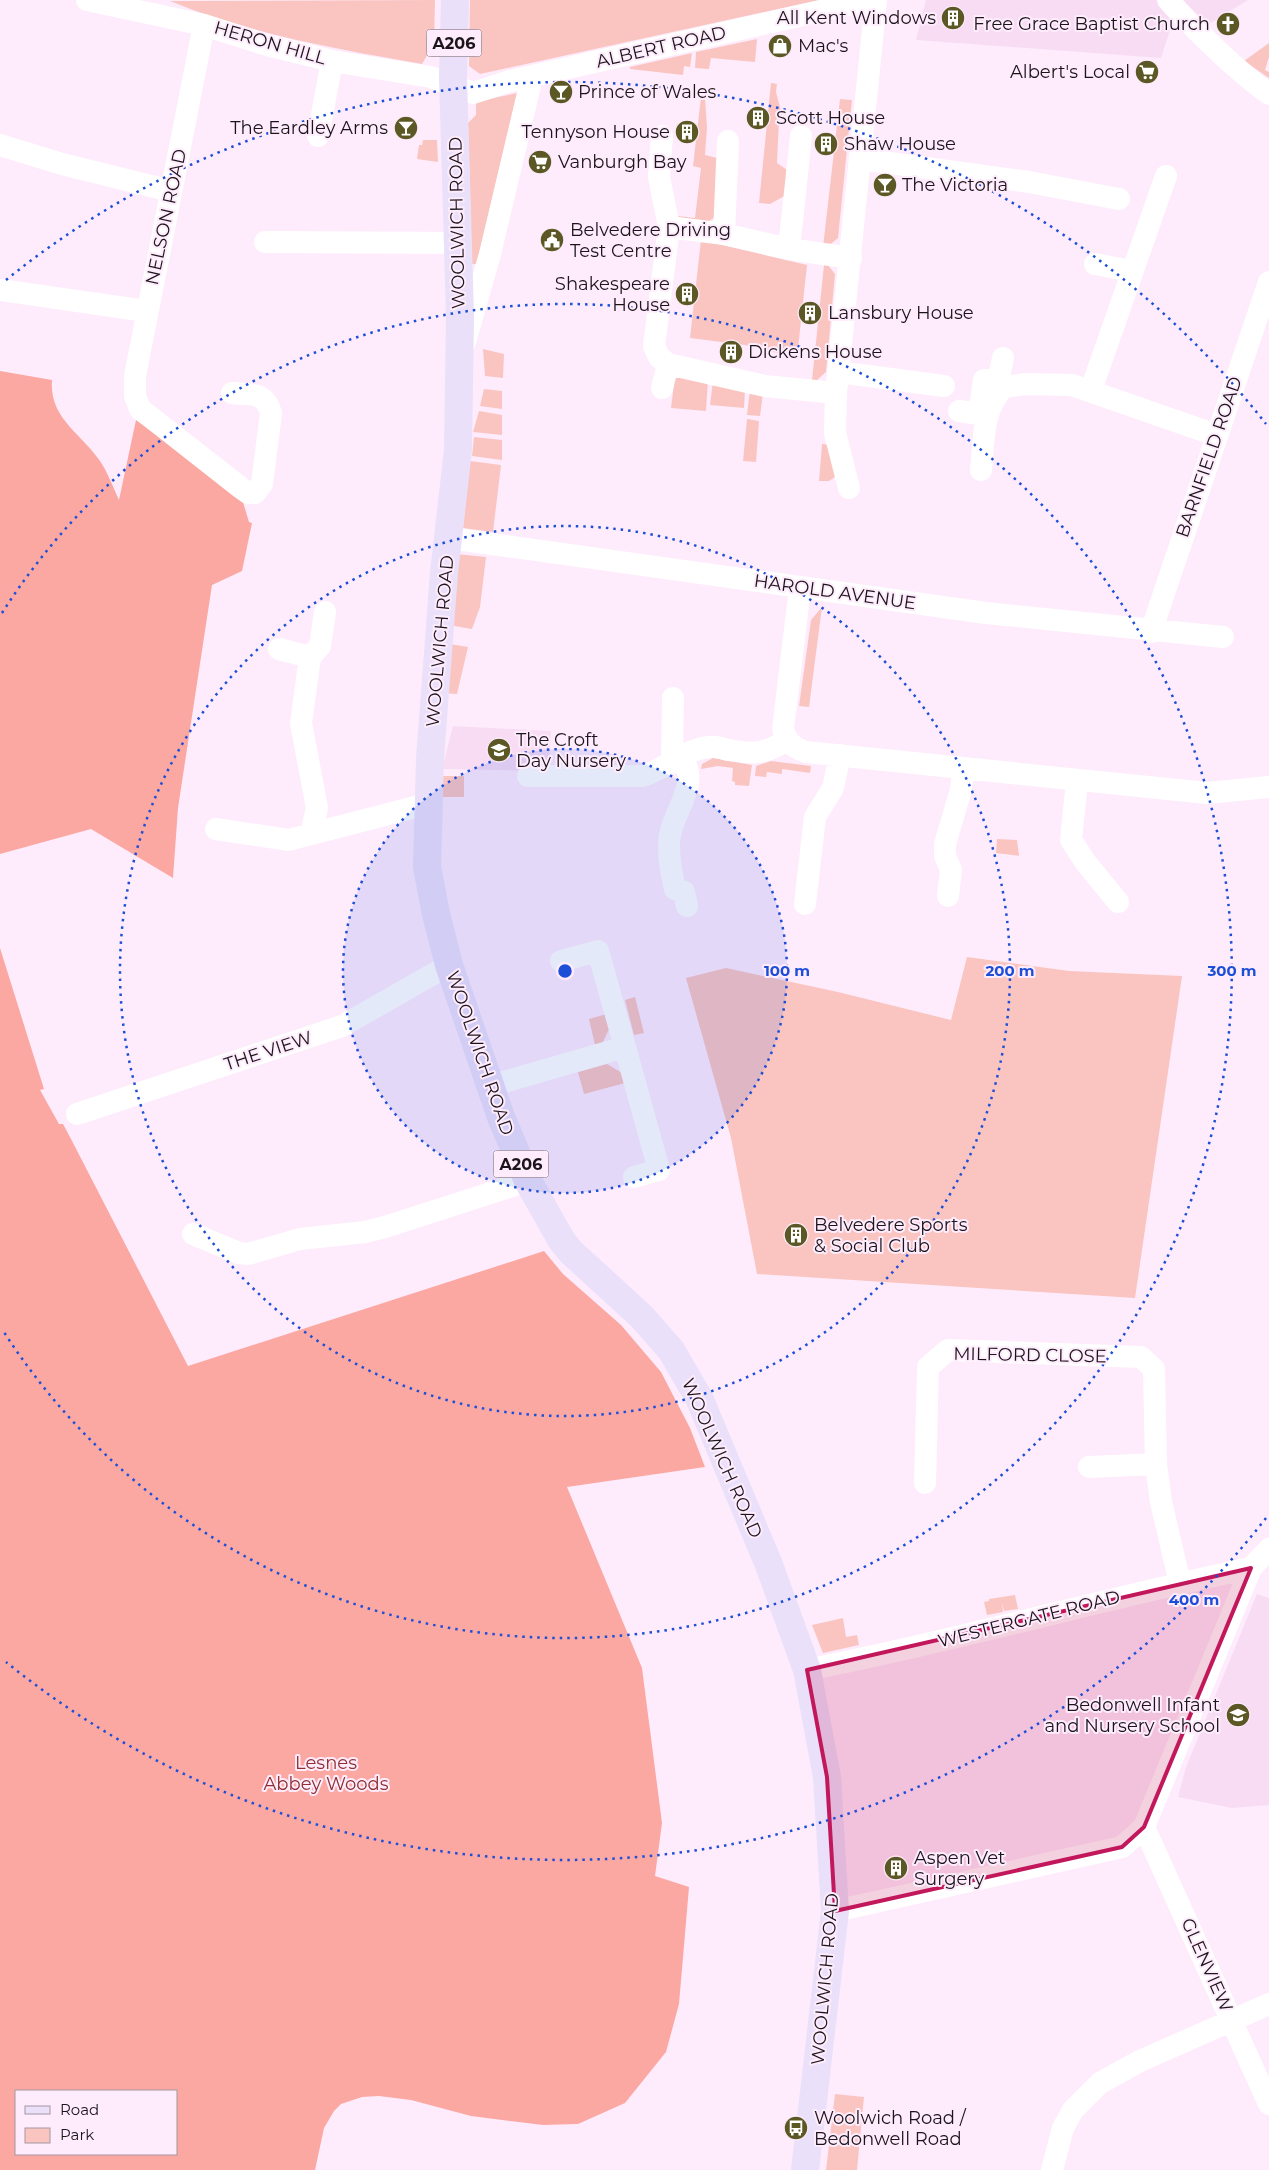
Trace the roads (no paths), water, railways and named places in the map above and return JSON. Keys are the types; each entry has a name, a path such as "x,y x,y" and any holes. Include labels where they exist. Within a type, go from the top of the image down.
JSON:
{"main road":[{"name":"A206","path":"453,87 455,0"},
{"name":"WOOLWICH ROAD","path":"453,87 460,360 458,450 444,573 427,804 428,867 436,914 449,965 500,1117 528,1181 562,1241 571,1252 642,1317 671,1350 695,1392 769,1565 807,1670 827,1777 835,1911 805,2170"}],"street":[{"name":"HERON HILL","path":"87,0 128,4 267,45 332,61 431,77 453,87"},
{"name":"ALBERT ROAD","path":"453,87 473,93 510,81 870,0"},
{"path":"849,488 835,433 837,382 876,0"},
{"path":"1168,0 1204,40 1269,94"},
{"name":"NELSON ROAD","path":"204,25 172,191 146,311 135,376 135,396 140,409 241,488 248,493 255,493 262,484 271,412 268,403 262,396 232,393"},
{"path":"318,136 332,61"},
{"name":"WOOLWICH ROAD","path":"460,360 490,254 532,77"},
{"path":"662,136 659,177 669,227 654,346 659,357 668,364 765,386 837,382 944,386"},
{"path":"789,249 801,136"},
{"path":"724,234 728,141"},
{"path":"0,145 62,164 172,191"},
{"path":"861,160 1030,182 1119,199"},
{"path":"1091,390 1131,271 1166,176"},
{"path":"669,227 724,234 789,249 851,258"},
{"path":"266,242 458,243"},
{"path":"1095,264 1131,271"},
{"name":"BARNFIELD ROAD","path":"1151,632 1269,282"},
{"path":"0,290 146,311"},
{"path":"981,470 975,413 984,380 998,382 1003,358"},
{"path":"662,388 668,364"},
{"path":"975,413 994,398 1004,387 1072,385 1091,390 1216,435"},
{"name":"HAROLD AVENUE","path":"449,538 986,614 1151,632 1222,637"},
{"path":"800,588 783,729 786,740 794,748 806,752 1207,793 1269,787"},
{"path":"311,834 317,808 301,723 310,657 320,646 325,612"},
{"path":"280,649 310,657"},
{"path":"673,698 677,760"},
{"path":"528,776 642,776 653,773 710,746 754,754 774,748 786,740"},
{"path":"805,904 816,816 833,788 840,755"},
{"path":"677,760 689,767 690,781 670,833 668,846 675,889 684,892 687,906"},
{"path":"948,896 951,870 945,856 945,844 960,793 964,769"},
{"path":"1077,781 1071,840 1086,863 1118,902"},
{"path":"216,829 289,840 427,804"},
{"path":"561,961 598,951 625,1048 665,1168 634,1177"},
{"name":"THE VIEW","path":"77,1114 342,1026 449,965"},
{"path":"490,1086 625,1048"},
{"path":"193,1234 239,1253 258,1252 300,1240 385,1228 528,1181"},
{"name":"MILFORD CLOSE","path":"925,1483 928,1367 948,1350 1141,1357 1154,1369 1156,1464 1162,1502 1180,1583"},
{"path":"1089,1467 1156,1464"},
{"path":"835,1911 1122,1847 1144,1827 1251,1568 1269,1549"},
{"name":"WESTERGATE ROAD","path":"807,1670 1251,1568"},
{"name":"GLENVIEW","path":"1144,1827 1269,2104"},
{"path":"1052,2170 1063,2128 1073,2110 1100,2083 1140,2061 1269,2004"}],"place":[{"name":"All Kent Windows","path":"953,18"},
{"name":"Free Grace Baptist Church","path":"1228,24"},
{"name":"Mac's","path":"780,46"},
{"name":"Albert's Local","path":"1147,72"},
{"name":"Prince of Wales","path":"561,92"},
{"name":"Scott House","path":"758,118"},
{"name":"The Eardley Arms","path":"406,128"},
{"name":"Tennyson House","path":"687,132"},
{"name":"Shaw House","path":"826,144"},
{"name":"Vanburgh Bay","path":"540,162"},
{"name":"The Victoria","path":"885,185"},
{"name":"Belvedere Driving Test Centre","path":"552,240"},
{"name":"Shakespeare House","path":"687,294"},
{"name":"Lansbury House","path":"810,313"},
{"name":"Dickens House","path":"731,352"},
{"name":"The Croft Day Nursery","path":"499,750"},
{"name":"Belvedere Sports & Social Club","path":"796,1235"},
{"name":"Bedonwell Infant and Nursery School","path":"1238,1715"},
{"name":"Aspen Vet Surgery","path":"896,1868"},
{"name":"Woolwich Road / Bedonwell Road","path":"796,2128"}],"park label":[{"name":"Lesnes Abbey Woods","path":"326,1774"}]}
